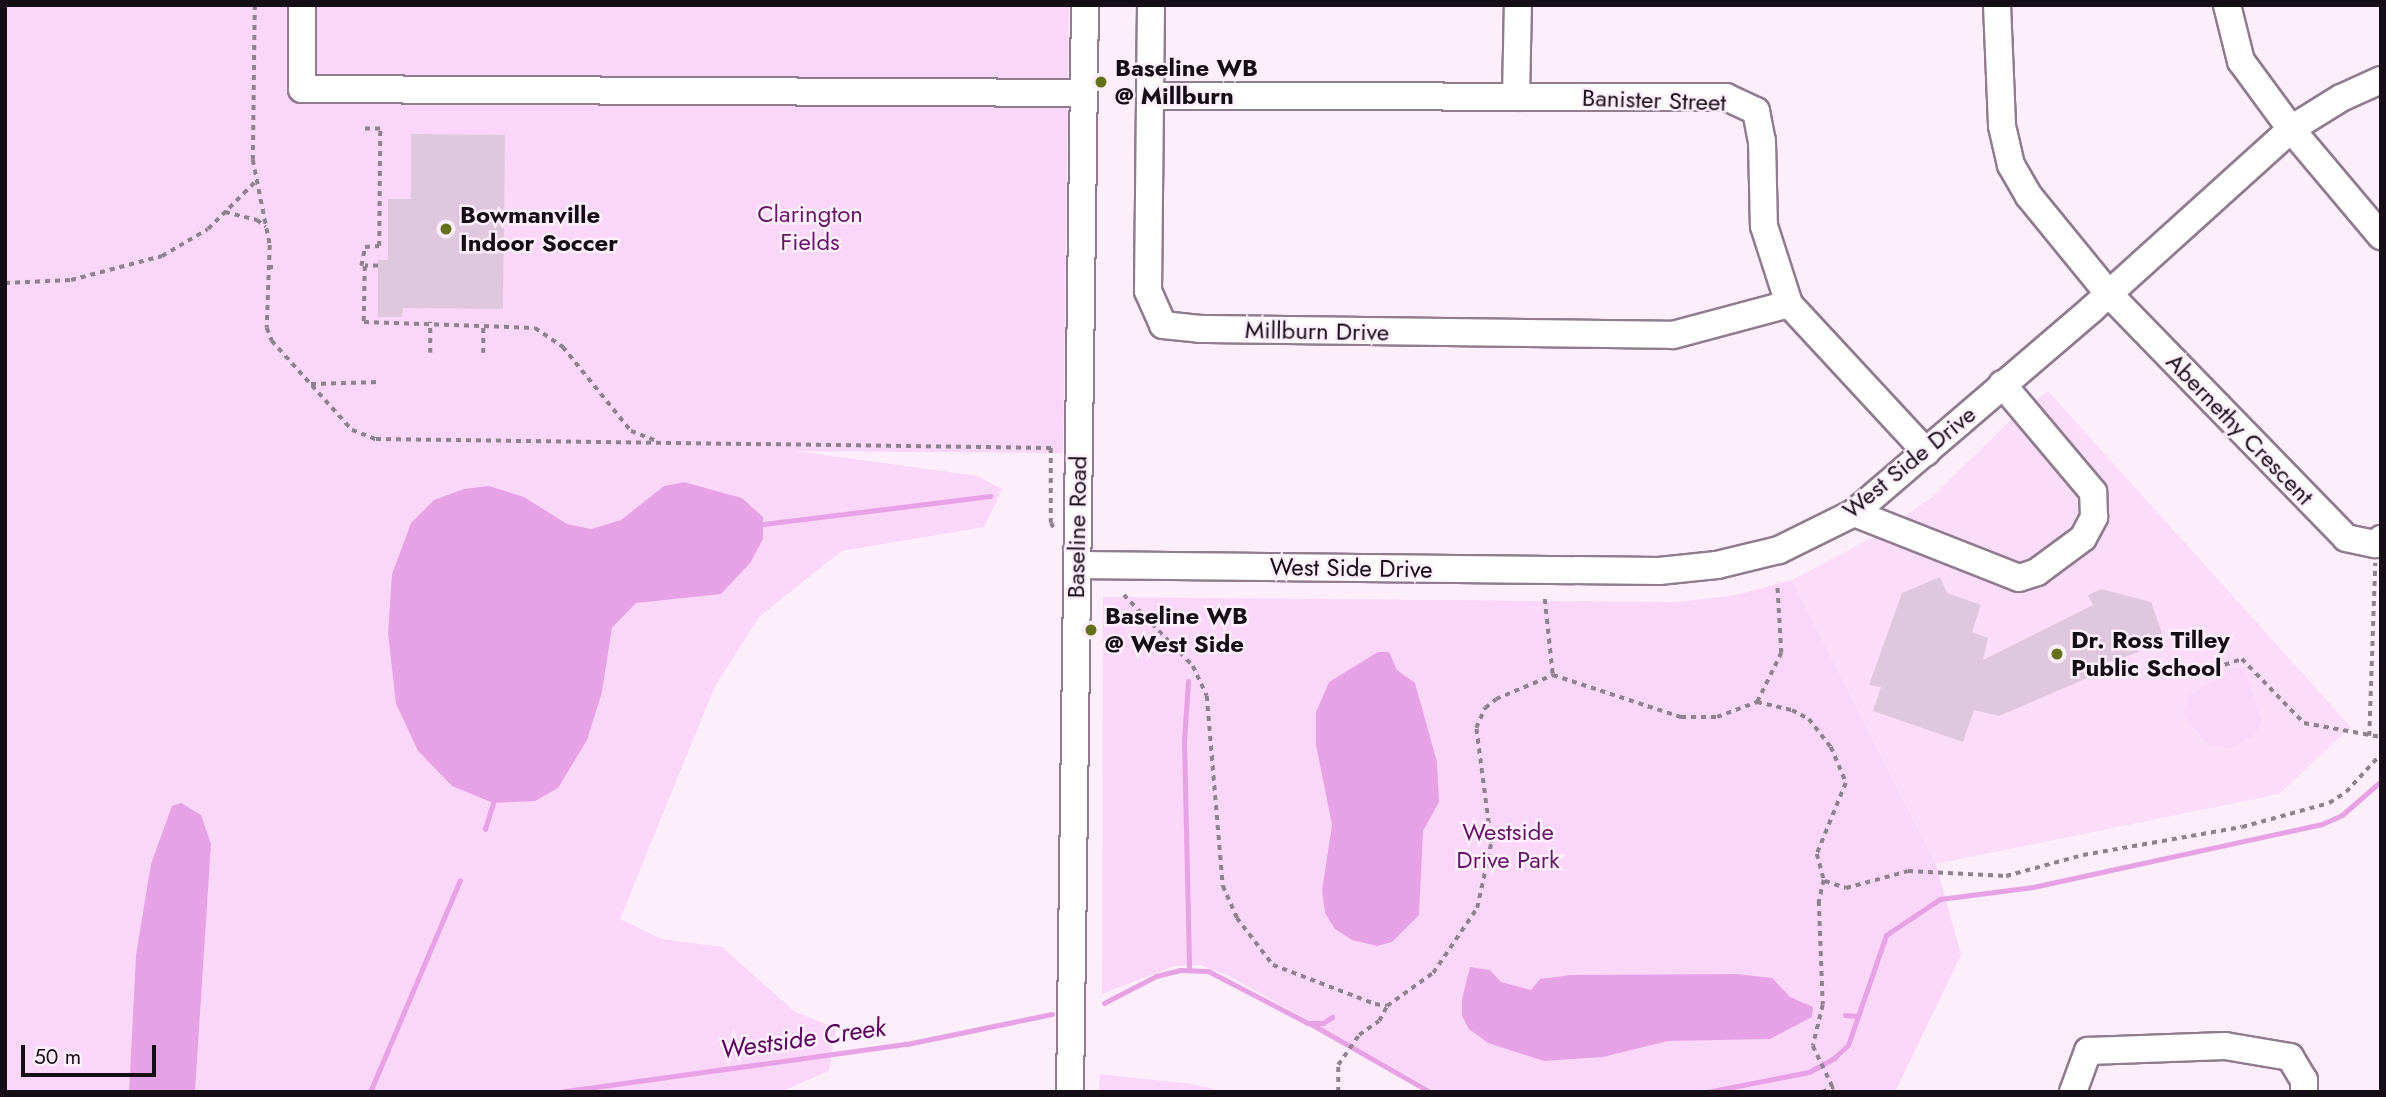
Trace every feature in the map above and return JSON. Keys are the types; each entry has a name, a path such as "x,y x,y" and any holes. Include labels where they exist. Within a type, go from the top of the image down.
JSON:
{"street":[{"path":"302,5 302,89 1082,93"},
{"name":"Baseline Road","path":"1070,1092 1085,5"},
{"name":"Millburn Drive","path":"1151,5 1148,291 1163,325 1200,329 1673,335 1789,304"},
{"path":"1516,97 1518,5"},
{"name":"Abernethy Crescent","path":"1997,5 2002,126 2011,165 2029,196 2109,294 2347,538 2378,541"},
{"path":"2227,5 2241,61 2291,129 2381,236"},
{"name":"West Side Drive","path":"1077,565 1690,569 1779,550 1854,513 2109,294 2291,129 2381,80"},
{"name":"Banister Street","path":"1151,96 1726,97 1756,111 1764,226 1789,304 1926,452"},
{"path":"1854,513 2019,578 2037,572 2082,538 2094,517 2093,492 2002,384"},
{"path":"2073,1092 2088,1051 2225,1046 2290,1057 2304,1080 2304,1092"}],"path":[{"path":"255,5 255,182 268,228 267,328 352,430 376,439 1051,448 1051,523 1063,533"},
{"path":"364,130 380,129 379,246 365,247 364,322 517,324 550,334 631,431 664,443"},
{"path":"5,284 71,280 162,256 187,245 255,182"},
{"path":"225,212 257,220 268,228"},
{"path":"363,266 378,266"},
{"path":"268,267 277,267"},
{"path":"430,322 430,353"},
{"path":"483,323 483,353"},
{"path":"312,384 380,383"},
{"path":"2369,736 2378,541"},
{"path":"1757,702 1781,653 1777,583"},
{"path":"1124,595 1193,666 1207,696 1223,886 1237,918 1263,956 1280,969 1387,1006"},
{"path":"1545,598 1553,674"},
{"path":"2196,674 2242,659 2304,723 2381,737"},
{"path":"1338,1092 1338,1065 1352,1044 1379,1021 1387,1006 1433,973 1477,908 1490,852 1476,751 1480,717 1496,699 1553,674 1681,717 1717,717 1757,702 1792,710 1809,719 1831,747 1845,779 1843,797 1826,825 1817,854 1824,880 1819,901 1823,1005 1816,1054 1831,1078 1834,1089 1822,1092"},
{"path":"1824,880 1846,888 1908,871 2006,876 2083,855 2242,827 2329,803 2346,792 2381,754"}],"shaded area":[{"name":"Dr. Ross Tilley Public School","path":"2048,391 2351,727 2279,794 1936,864 1792,580 1875,536 1931,498 2016,415"},
{"path":"684,482 742,498 763,517 763,539 750,563 721,594 636,603 612,628 602,692 587,740 558,788 535,801 493,803 452,786 418,751 396,704 388,634 392,574 411,523 434,500 464,489 489,486 524,497 567,524 591,529 621,520 664,486"},
{"path":"1378,652 1389,652 1397,670 1415,683 1437,762 1439,802 1423,831 1419,915 1392,942 1377,946 1352,940 1335,929 1325,913 1322,890 1332,825 1316,745 1316,712 1329,682"},
{"path":"181,803 201,815 211,844 195,1092 129,1092 136,955 151,864 172,806"},
{"path":"1470,967 1490,970 1501,982 1531,990 1540,979 1571,975 1737,974 1772,978 1790,997 1813,1007 1812,1017 1770,1039 1668,1041 1603,1057 1544,1061 1488,1043 1469,1029 1462,1016 1462,999"}],"green space":[{"name":"Clarington Fields","path":"5,5 1069,5 1063,453 795,451 978,476 1002,489 984,527 841,551 759,617 715,686 620,919 662,939 722,947 795,1012 836,1028 829,1071 780,1092 195,1092 211,844 136,955 129,1092 5,1092","holes":["684,482 742,498 763,518 762,539 674,597 636,603 612,628 602,692 493,803 452,786 418,751 396,704 388,634 524,497 567,524 591,529 621,520 664,486"]},
{"name":"Westside Drive Park","path":"1792,580 1936,864 1961,955 1895,1092 1437,1092 1227,975 1200,965 1174,966 1102,994 1103,597 1679,602 1736,595"},
{"path":"2234,668 2245,669 2262,722 2254,736 2230,748 2208,744 2183,716 2188,696"},
{"path":"1100,1074 1192,1084 1227,1092 1099,1092"}],"building":[{"name":"Bowmanville Indoor Soccer","path":"411,134 505,135 503,309 403,308 402,317 378,317 378,260 388,260 388,199 411,199"},
{"path":"1940,577 1947,593 1981,605 1972,632 1988,638 1983,660 2093,605 2088,595 2101,589 2151,602 2162,633 2133,645 2139,652 2105,663 2108,669 1999,716 1974,710 1963,742 1873,711 1881,687 1869,685 1902,593"}],"waterway":[{"path":"763,524 990,496"},
{"path":"1188,681 1184,742 1189,970"},
{"path":"1707,1092 1809,1072 1834,1058 1848,1045 1886,935 1940,899 2033,887 2322,824 2342,815 2381,781"},
{"path":"485,829 493,803"},
{"path":"370,1092 460,880"},
{"path":"1104,1003 1156,976 1180,970 1208,971 1308,1023 1323,1023 1332,1017"},
{"name":"Westside Creek","path":"559,1092 907,1044 1052,1014"},
{"path":"1845,1015 1857,1016"},
{"path":"1311,1024 1430,1092"}],"place":[{"name":"Baseline WB @ Millburn","path":"1101,82"},
{"name":"Bowmanville Indoor Soccer","path":"446,229"},
{"name":"Baseline WB @ West Side","path":"1091,630"},
{"name":"Dr. Ross Tilley Public School","path":"2057,654"}]}
